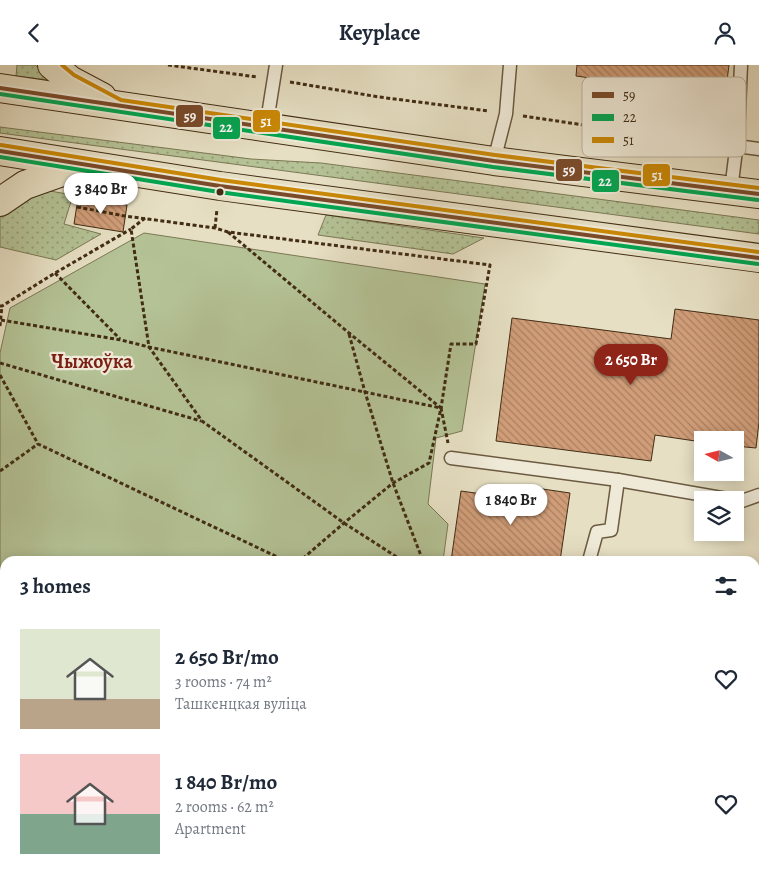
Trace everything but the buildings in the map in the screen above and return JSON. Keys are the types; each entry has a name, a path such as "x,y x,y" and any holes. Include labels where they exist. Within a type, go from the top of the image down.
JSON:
{"main road":[{"path":"52,65 70,79 119,106"},
{"path":"0,88 494,161 759,194"},
{"path":"0,151 230,188 759,258"},
{"path":"0,202 25,185 83,165"}],"lane":[{"path":"266,127 276,65"},
{"path":"494,161 506,114 510,65"},
{"path":"746,144 759,149"},
{"path":"731,190 735,157"},
{"path":"451,458 618,479 694,493"},
{"path":"590,556 597,532 611,530 618,479"},
{"path":"744,500 759,495"}],"path":[{"path":"168,65 582,125"},
{"path":"76,207 125,216 215,228 228,232 490,265 476,344 451,344 441,408 429,463 393,483 306,556"},
{"path":"0,326 1,306 131,229 145,218"},
{"path":"131,229 149,347 202,421 344,523 395,556"},
{"path":"228,232 441,408 451,458"},
{"path":"55,273 120,340"},
{"path":"1,320 120,340 441,408"},
{"path":"349,333 393,483 421,556"},
{"path":"0,363 202,421"},
{"path":"0,375 38,444 275,556"},
{"path":"0,471 38,444"}],"green space":[{"path":"17,65 35,65 56,81 16,76"},
{"path":"0,127 251,159 321,163 759,220 759,234 0,133"},
{"path":"50,191 73,195 64,224 101,234 56,260 0,247 0,211 36,192"},
{"path":"326,215 484,238 453,254 318,235"},
{"path":"144,233 485,284 462,431 436,438 428,504 448,524 444,556 0,556 0,353 10,308"}],"transit line":[{"name":"51","path":"62,65 74,75 121,100 495,155 759,188"},
{"name":"59","path":"0,88 494,161 759,194"},
{"name":"22","path":"0,94 493,167 758,200"},
{"name":"51","path":"1,145 221,180 759,252"},
{"name":"59","path":"0,151 220,186 759,258"},
{"name":"22","path":"0,157 219,192 758,264"}],"district":[{"name":"Чыжоўка","path":"92,361"}]}
